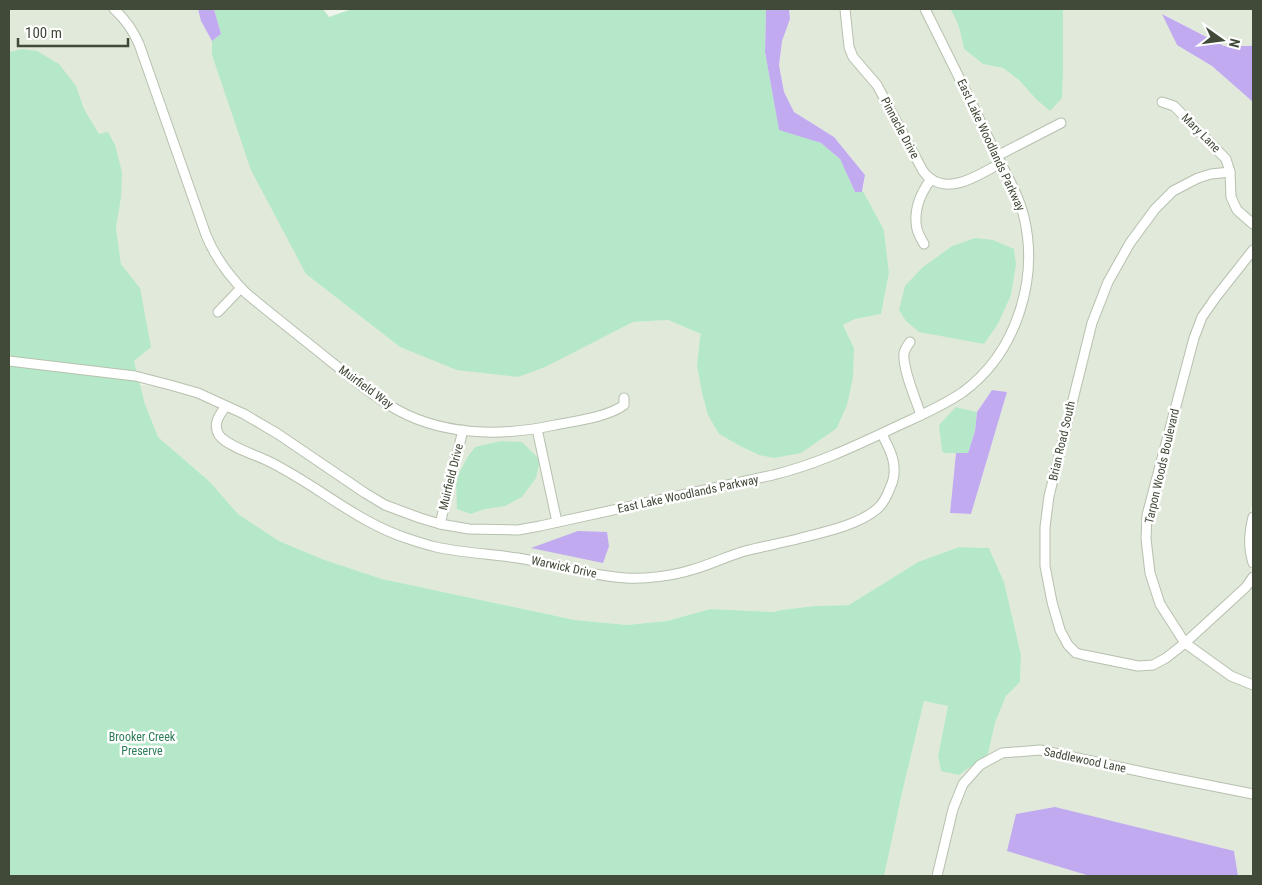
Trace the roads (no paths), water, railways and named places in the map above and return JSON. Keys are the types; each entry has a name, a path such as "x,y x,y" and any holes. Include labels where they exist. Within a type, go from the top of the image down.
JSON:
{"street":[{"name":"Muirfield Way","path":"114,9 132,30 139,44 211,247 224,268 241,288 264,308 368,391 391,406 429,423 484,432 537,429 580,420 614,411 624,405 624,398"},
{"name":"Pinnacle Drive","path":"844,9 852,57 877,85 923,171 931,179"},
{"name":"East Lake Woodlands Parkway","path":"9,361 127,375 150,379 198,393 244,414 278,434 365,494 385,505 406,514 440,524 470,529 518,530 796,469 837,454 945,404 971,386 992,365 1016,322 1022,304 1028,273 1029,255 1021,208 925,9"},
{"name":"Mary Lane","path":"1162,102 1174,106 1226,159 1230,172 1231,197 1237,210 1253,224"},
{"path":"924,244 917,230 916,210 922,193 931,179 939,183 962,182 1062,123"},
{"name":"Brian Road South","path":"1230,172 1211,174 1198,178 1173,191 1155,209 1130,243 1108,282 1092,322 1049,496 1045,526 1044,566 1060,630 1068,645 1076,653 1138,666 1153,665 1166,658 1246,587 1253,577"},
{"name":"Tarpon Woods Boulevard","path":"1253,250 1202,317 1194,338 1147,515 1146,539 1150,573 1160,604 1185,643 1231,676 1253,686"},
{"path":"218,312 241,288"},
{"path":"910,342 905,348 904,359 921,415"},
{"name":"Warwick Drive","path":"226,406 220,413 216,423 219,435 224,440 270,462 355,513 401,536 441,548 518,558 594,574 628,578 682,573 746,551 833,529 870,514 879,508 886,497 894,476 893,460 882,434"},
{"path":"537,429 557,522"},
{"name":"Muirfield Drive","path":"440,524 463,430"},
{"path":"1253,517 1249,546 1253,563"},
{"name":"Saddlewood Lane","path":"937,876 953,809 963,784 980,765 1002,753 1040,750 1253,794"}],"park label":[{"name":"Brooker Creek Preserve","path":"142,744"}]}
